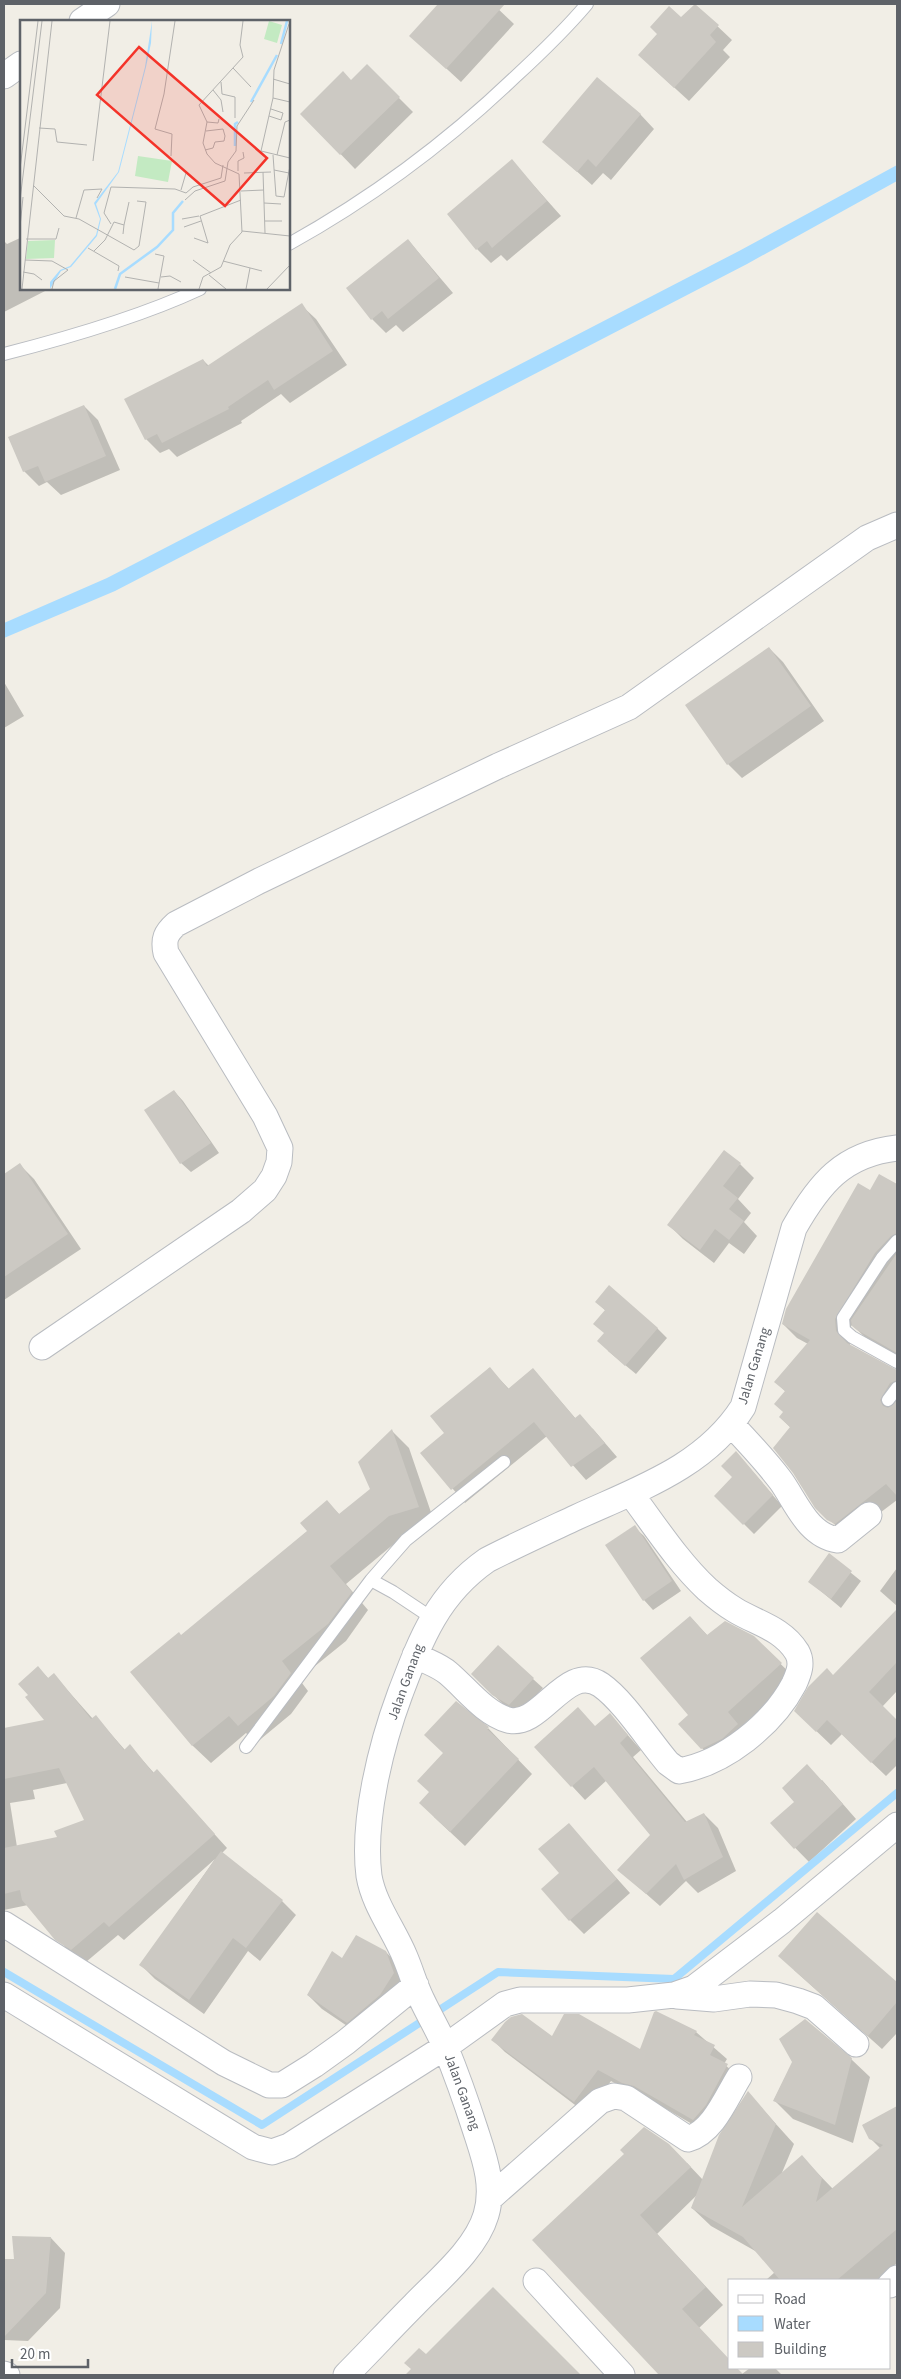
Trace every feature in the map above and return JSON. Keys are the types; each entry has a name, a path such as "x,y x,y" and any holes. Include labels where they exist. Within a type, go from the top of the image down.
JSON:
{"street":[{"path":"83,20 107,4"},
{"path":"4,76 20,65"},
{"path":"42,1347 241,1211 265,1190 280,1162 280,1148 265,1116 166,953 164,940 168,931 176,924 284,868 498,766 629,707 867,538 897,525"},
{"name":"Jalan Ganang","path":"346,2375 459,2259 486,2217 490,2198 489,2177 484,2155 443,2042 418,1992 405,1956 374,1893 370,1877 370,1826 380,1758 414,1655 432,1618 452,1590 468,1573 487,1560 670,1475 718,1440 732,1425 743,1407 794,1228 808,1202 820,1186 852,1162 897,1148"},
{"path":"732,1425 782,1482 798,1510 826,1538 838,1540 869,1515"},
{"path":"414,1655 447,1672 478,1701 507,1720 520,1721 531,1716 567,1686 591,1680 600,1684 613,1696 668,1763 679,1771 702,1764 749,1736 777,1710 790,1691 801,1671 798,1653 786,1638 761,1622 735,1610 708,1589 684,1564 631,1494"},
{"path":"674,1995 694,1988 710,1976 897,1825"},
{"path":"4,1924 224,2063 269,2084 282,2085 314,2065 418,1992"},
{"path":"4,1995 253,2147 272,2152 289,2146 443,2042 513,2001 628,2000 674,1995 714,1999 750,1994 776,1995 814,2007 856,2044"},
{"path":"490,2198 600,2101 614,2096 626,2098 688,2139 697,2137 708,2128 740,2077"},
{"path":"536,2282 622,2375"},
{"path":"4,2374 8,2375"}],"lane":[{"path":"290,243 365,199 427,155 503,89 587,4"},
{"path":"4,354 139,313 174,301 198,290"},
{"path":"897,1241 882,1258 843,1318 844,1330 852,1337 897,1362"},
{"path":"888,1400 897,1388"},
{"path":"246,1747 371,1580 406,1540 504,1462"},
{"path":"371,1580 432,1618"}],"water":[{"path":"897,165 897,181 747,264 115,591 4,638 4,623 107,578 739,251"}],"building":[{"path":"438,4 505,4 446,69 409,36"},
{"path":"695,4 719,25 710,35 716,42 674,88 638,55 657,34 650,27 669,6 681,17"},
{"path":"367,64 400,97 340,155 300,114 343,71 351,80"},
{"path":"597,77 641,114 596,167 588,159 577,172 542,142"},
{"path":"512,159 547,201 492,248 487,241 476,250 447,214"},
{"path":"408,239 439,278 388,319 382,311 371,320 346,288"},
{"path":"302,303 333,351 274,390 268,380 228,407 229,409 162,443 157,434 145,440 124,399 203,359 207,366"},
{"path":"84,405 106,456 45,482 38,466 23,472 8,437"},
{"path":"769,647 811,706 727,765 685,705"},
{"path":"174,1090 211,1143 180,1164 144,1110"},
{"path":"724,1150 741,1163 723,1186 738,1198 729,1209 744,1221 729,1240 715,1229 700,1250 667,1225"},
{"path":"20,1163 68,1234 4,1277 4,1174"},
{"path":"879,1174 897,1184 897,1233 891,1236 875,1253 835,1319 836,1331 847,1343 897,1370 897,1380 890,1383 880,1400 883,1406 888,1408 897,1401 897,1496 886,1484 835,1524 827,1520 815,1508 793,1473 773,1448 790,1427 779,1417 783,1412 774,1404 785,1391 774,1382 810,1340 782,1324 786,1309 858,1183 870,1190"},
{"path":"897,1253 897,1353 857,1330 852,1326 851,1320"},
{"path":"609,1285 658,1328 625,1366 597,1341 604,1333 593,1324 605,1310 595,1302"},
{"path":"490,1367 508,1389 533,1368 575,1418 580,1414 605,1443 571,1467 534,1422 451,1490 420,1453 444,1433 430,1416"},
{"path":"392,1429 419,1507 389,1516 330,1566 352,1592 328,1624 282,1661 291,1673 274,1696 238,1726 229,1716 192,1746 130,1672 179,1632 181,1635 307,1531 300,1523 327,1500 339,1514 370,1489 358,1462"},
{"path":"736,1451 773,1495 743,1525 714,1496 732,1477 721,1466"},
{"path":"635,1525 672,1581 643,1601 605,1545"},
{"path":"829,1553 852,1571 831,1599 808,1582"},
{"path":"897,1609 897,1662 869,1692 897,1720 897,1736 871,1763 827,1720 816,1732 794,1711 808,1687 827,1668 833,1675"},
{"path":"690,1616 707,1635 725,1621 754,1636 782,1663 728,1712 738,1724 722,1739 701,1749 678,1724 688,1715 640,1658"},
{"path":"498,1645 534,1678 509,1705 492,1695 471,1674"},
{"path":"38,1666 48,1678 54,1673 91,1719 96,1715 124,1750 130,1744 153,1773 157,1769 215,1834 109,1927 104,1922 71,1950 55,1940 22,1900 20,1890 4,1894 4,1848 57,1837 54,1831 84,1820 59,1768 4,1779 4,1728 44,1720 25,1697 28,1695 18,1684"},
{"path":"456,1701 489,1727 487,1729 519,1759 450,1832 419,1803 429,1792 417,1781 443,1753 424,1735"},
{"path":"578,1707 595,1726 610,1713 628,1735 620,1743 685,1822 704,1813 723,1857 684,1880 676,1864 646,1894 617,1870 650,1835 594,1767 571,1787 534,1747"},
{"path":"807,1764 843,1804 794,1849 770,1823 794,1802 782,1788"},
{"path":"569,1823 617,1879 569,1921 541,1889 559,1873 538,1849"},
{"path":"221,1851 283,1900 246,1948 233,1938 189,2000 139,1965"},
{"path":"817,1912 897,1982 897,2002 868,2036 778,1956"},
{"path":"356,1935 386,1951 394,1973 380,1995 347,2023 307,1995 332,1951 342,1958"},
{"path":"656,2011 697,2031 694,2035 715,2045 710,2055 728,2064 706,2105 693,2120 634,2086 622,2083 598,2070 574,2102 491,2040 511,2017 522,2014 552,2036 564,2014 579,2014 640,2049"},
{"path":"805,2019 852,2058 835,2125 773,2101 792,2062 779,2039"},
{"path":"748,2091 776,2124 742,2207 802,2155 822,2178 816,2202 883,2145 869,2139 862,2125 897,2106 897,2229 838,2279 779,2279 743,2237 691,2208 719,2135"},
{"path":"644,2127 669,2144 691,2167 640,2215 706,2287 682,2309 728,2358 728,2369 738,2369 744,2375 659,2375 532,2240 624,2154 620,2150"},
{"path":"12,2236 51,2237 46,2293 4,2337 4,2259 14,2259"},
{"path":"493,2287 581,2375 405,2375 411,2369 404,2363 419,2348 426,2354"}],"waterway":[{"path":"4,1972 262,2125 498,1972 674,1979 897,1793"}]}
